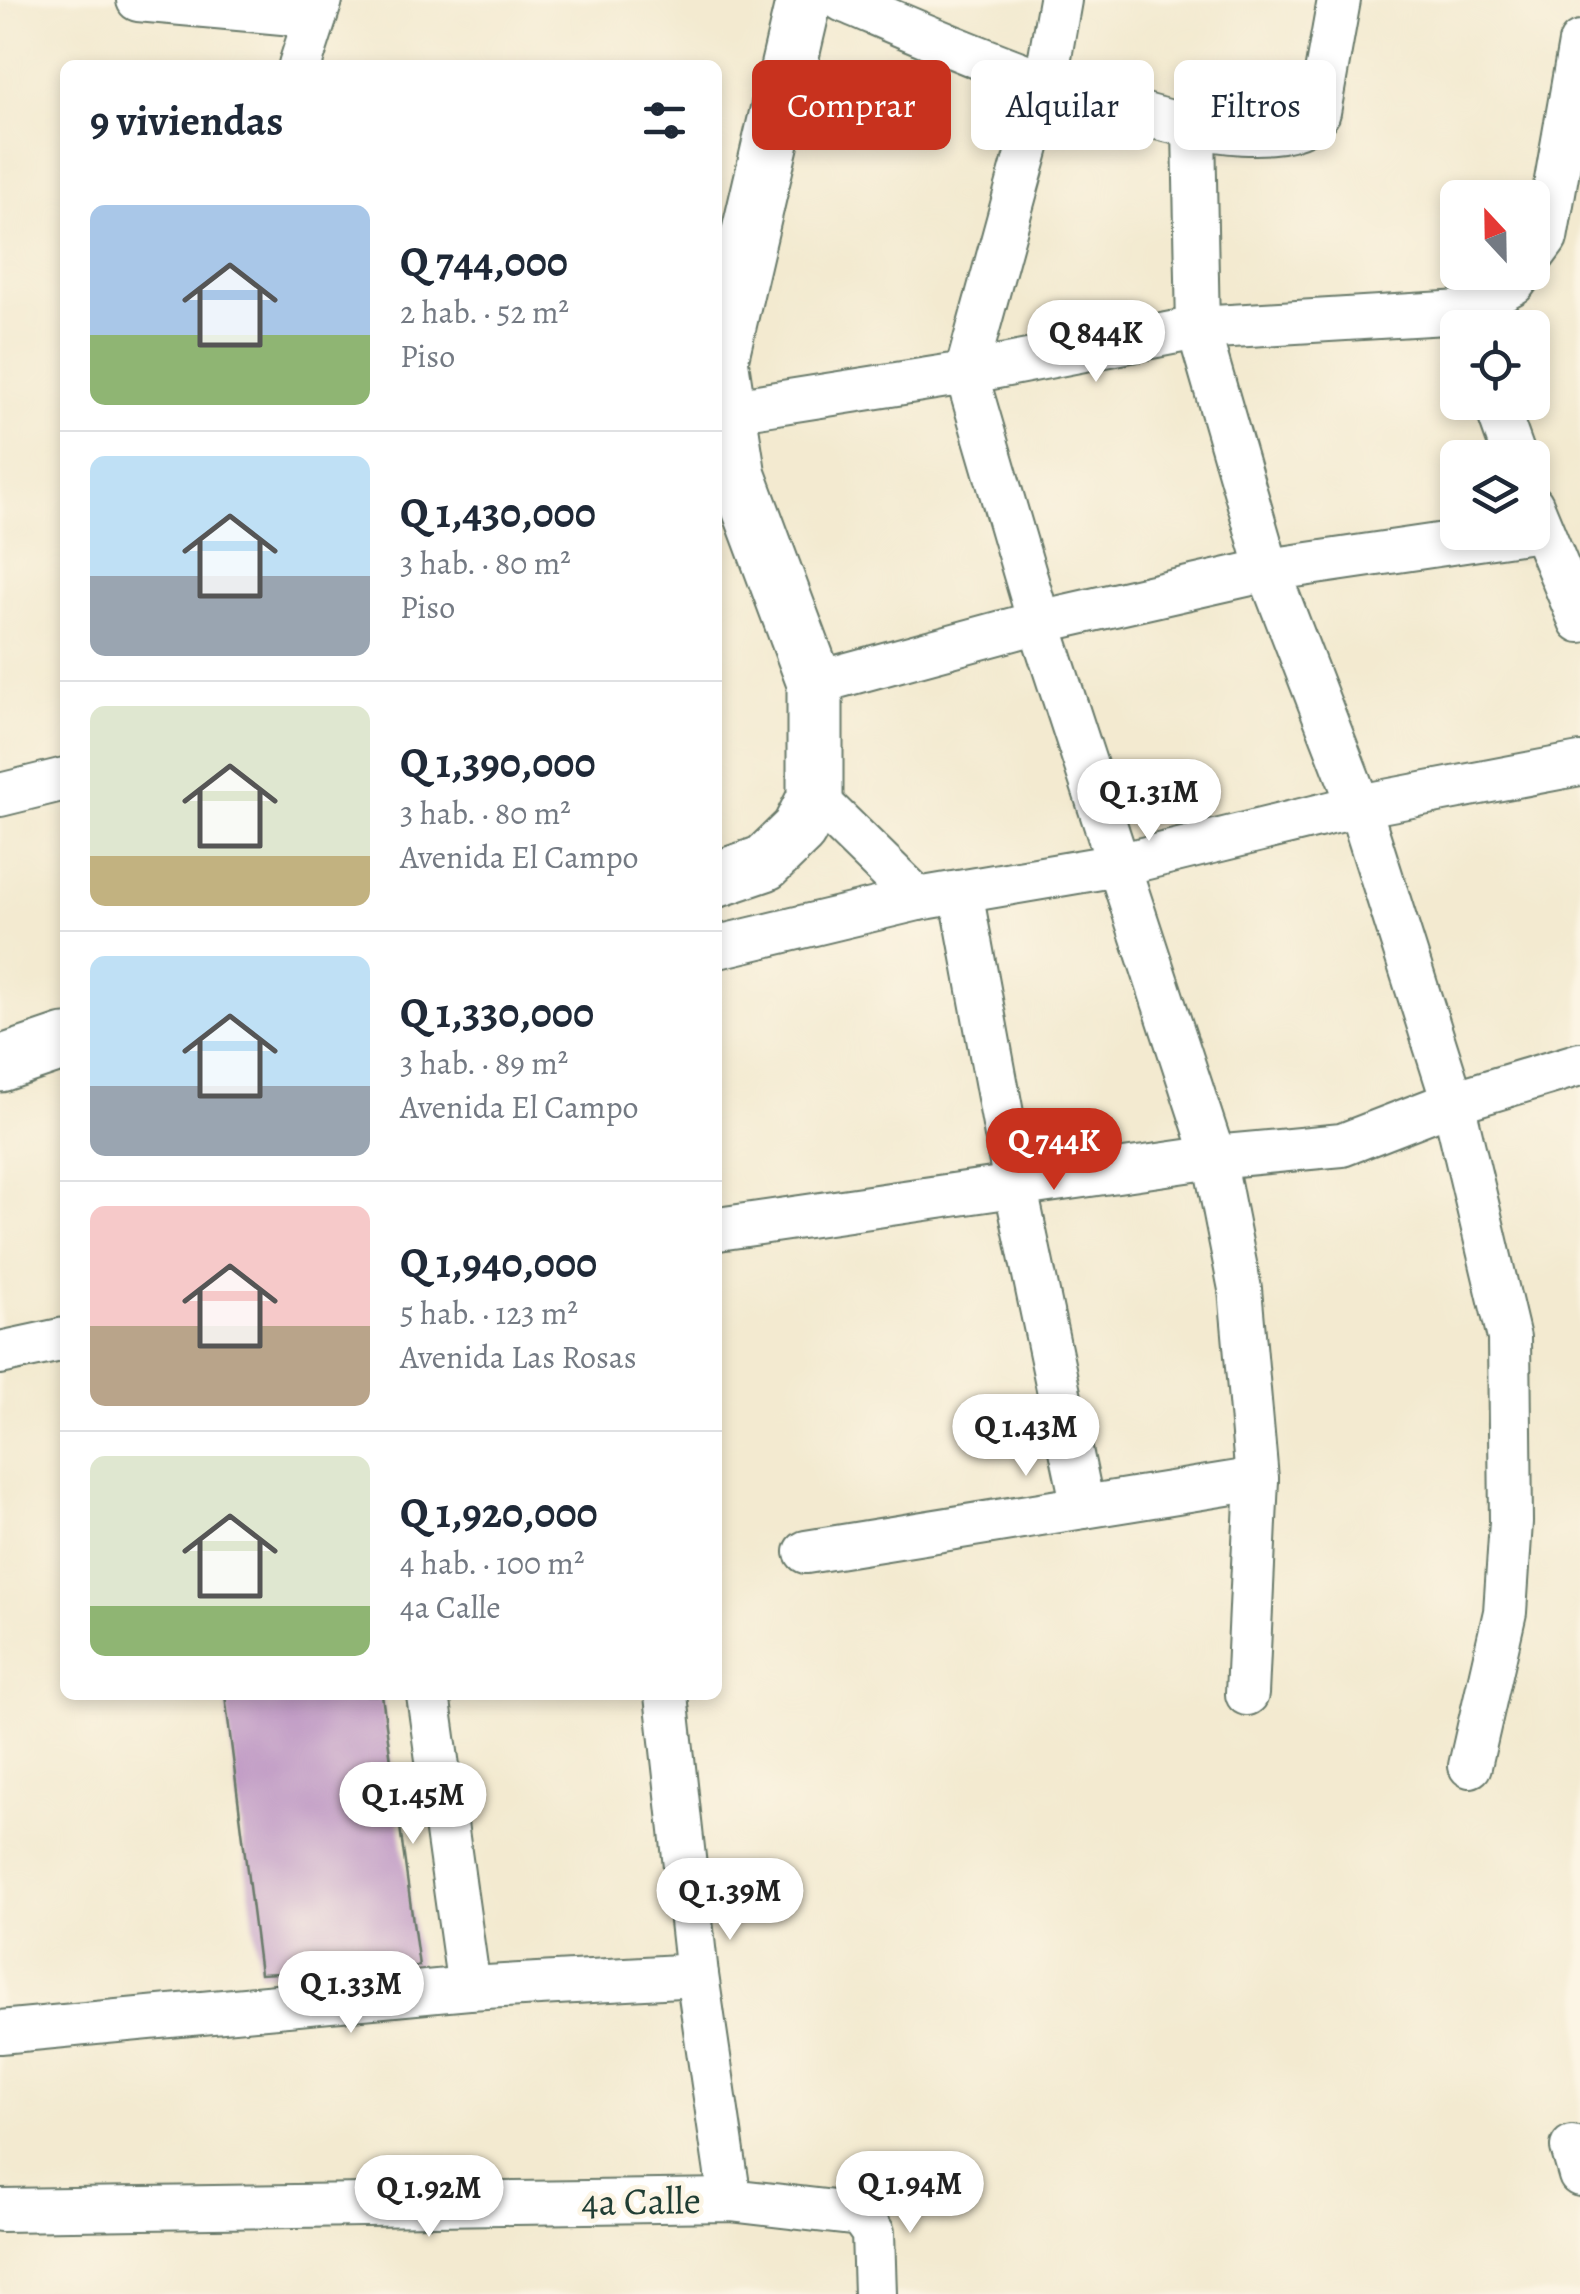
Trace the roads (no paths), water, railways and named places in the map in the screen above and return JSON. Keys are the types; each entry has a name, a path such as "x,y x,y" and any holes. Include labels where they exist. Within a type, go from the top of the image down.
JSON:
{"street":[{"path":"138,0 318,8 302,60"},
{"path":"722,339 733,225 804,0"},
{"path":"842,0 985,60"},
{"path":"1049,60 1060,0"},
{"path":"1328,60 1339,0"},
{"path":"1550,215 1580,43"},
{"path":"1027,150 966,373 1039,622 1214,1157 1240,1289 1257,1479 1247,1694"},
{"path":"1194,150 1198,328 1268,570 1359,806 1453,1102 1509,1338 1511,1522 1505,1612 1470,1766"},
{"path":"1478,310 1505,290"},
{"path":"726,411 966,373 1198,328 1440,321"},
{"path":"722,377 738,476 816,683 815,798 799,830 766,862 722,878"},
{"path":"816,683 1039,622 1268,570 1440,541"},
{"path":"1545,550 1580,621"},
{"path":"722,946 918,900 1118,865 1359,806 1580,764"},
{"path":"0,795 60,780"},
{"path":"815,798 918,900"},
{"path":"961,892 1015,1184 1082,1507"},
{"path":"0,1064 60,1044"},
{"path":"722,1228 1214,1157 1342,1145 1453,1102 1580,1064"},
{"path":"0,1352 60,1340"},
{"path":"806,1552 1257,1479"},
{"path":"429,1700 469,1988"},
{"path":"667,1700 697,1976 730,2200"},
{"path":"0,2032 469,1988 697,1976"},
{"name":"4a Calle","path":"0,2210 730,2200 860,2215 874,2232 875,2294"}]}
